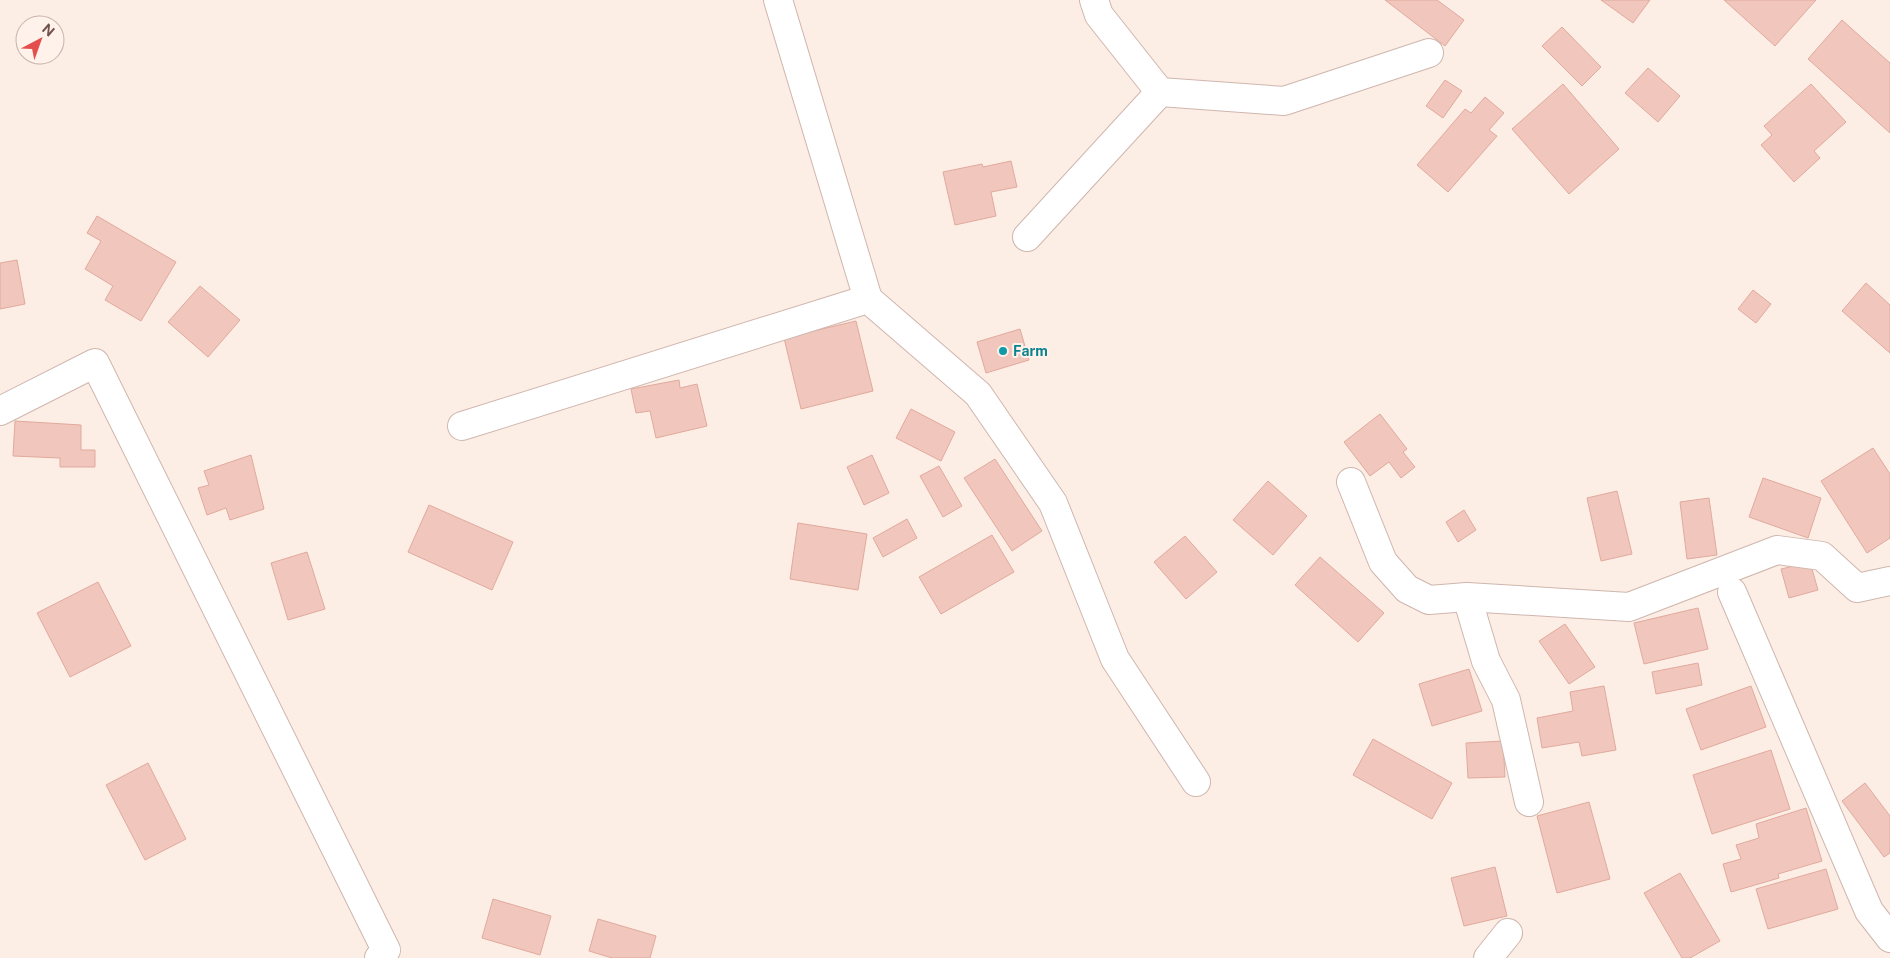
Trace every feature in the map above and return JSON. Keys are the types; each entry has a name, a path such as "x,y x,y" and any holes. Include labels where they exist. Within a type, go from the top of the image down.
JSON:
{"street":[{"path":"778,0 868,299 978,394 1048,495 1053,503 1115,658 1196,782"},
{"path":"1094,0 1099,15 1160,92 1284,101 1429,53"},
{"path":"1027,237 1160,92"},
{"path":"462,426 868,299"},
{"path":"0,411 95,363 386,950 379,958"},
{"path":"1350,482 1383,562 1407,589 1429,600 1467,597 1629,607 1777,550 1822,556 1857,588 1890,581"},
{"path":"1732,592 1869,911 1890,938"},
{"path":"1467,597 1486,661 1506,700 1529,802"},
{"path":"1488,958 1508,933"}],"building":[{"path":"1385,0 1437,0 1464,20 1445,46"},
{"path":"1601,0 1650,0 1633,23"},
{"path":"1724,0 1816,0 1775,46"},
{"path":"1842,20 1890,63 1890,133 1808,59"},
{"path":"1562,27 1601,67 1582,86 1542,46"},
{"path":"1648,68 1680,96 1658,122 1625,93"},
{"path":"1445,80 1462,91 1443,118 1426,106"},
{"path":"1563,84 1619,149 1569,194 1512,129"},
{"path":"1811,84 1846,122 1814,151 1820,158 1794,182 1761,145 1772,135 1764,126"},
{"path":"1485,97 1504,113 1489,130 1497,136 1448,192 1417,165 1465,109 1471,113"},
{"path":"1011,161 1017,187 991,192 996,216 955,225 943,172 982,164 983,167"},
{"path":"97,216 176,262 141,321 105,300 113,286 85,269 101,241 87,233"},
{"path":"17,260 25,304 0,309 0,263"},
{"path":"1866,283 1890,305 1890,353 1842,311"},
{"path":"200,286 240,320 208,357 168,322"},
{"path":"1753,290 1771,304 1756,323 1738,309"},
{"path":"856,321 873,391 801,409 784,338"},
{"name":"Farm","path":"1020,329 1029,360 986,373 977,342"},
{"path":"679,380 680,388 697,384 707,426 656,438 650,411 636,413 631,389"},
{"path":"911,409 955,432 941,461 896,438"},
{"path":"1380,414 1407,449 1403,452 1415,467 1401,478 1389,462 1370,476 1344,442"},
{"path":"15,421 81,425 81,450 95,450 95,467 60,467 60,458 13,456"},
{"path":"1873,448 1890,474 1890,538 1867,553 1821,481"},
{"path":"251,455 264,509 230,520 226,508 207,515 198,488 209,485 204,471"},
{"path":"872,455 889,493 864,505 847,467"},
{"path":"995,459 1042,531 1012,551 964,478"},
{"path":"939,466 962,506 943,517 920,476"},
{"path":"1763,478 1821,498 1808,538 1749,517"},
{"path":"1268,481 1307,516 1273,555 1233,520"},
{"path":"1617,491 1632,554 1601,561 1587,498"},
{"path":"1709,498 1717,555 1687,559 1680,502"},
{"path":"429,505 513,542 492,590 408,552"},
{"path":"1464,510 1476,530 1458,542 1446,522"},
{"path":"907,519 917,538 883,557 873,538"},
{"path":"798,523 867,534 858,590 790,579"},
{"path":"992,535 1014,572 941,614 919,577"},
{"path":"1185,536 1217,572 1186,599 1154,562"},
{"path":"307,552 325,609 288,620 271,563"},
{"path":"1320,557 1384,613 1358,642 1295,585"},
{"path":"1810,562 1818,590 1789,598 1781,569"},
{"path":"98,582 131,646 70,677 37,613"},
{"path":"1698,608 1708,649 1644,664 1634,623"},
{"path":"1565,624 1595,667 1569,684 1539,641"},
{"path":"1698,663 1702,685 1656,694 1652,672"},
{"path":"1469,669 1482,711 1432,726 1419,684"},
{"path":"1604,686 1616,750 1582,756 1579,742 1542,748 1537,718 1573,711 1570,692"},
{"path":"1751,686 1766,727 1701,750 1686,709"},
{"path":"1373,739 1452,783 1432,819 1353,775"},
{"path":"1503,741 1505,777 1468,778 1466,743"},
{"path":"1771,750 1790,809 1712,834 1693,775"},
{"path":"148,763 186,839 145,860 106,785"},
{"path":"1865,783 1890,816 1890,853 1884,857 1842,801"},
{"path":"1589,802 1610,879 1557,893 1537,816"},
{"path":"1806,808 1822,861 1778,874 1779,878 1731,892 1723,864 1741,859 1736,845 1759,838 1756,824"},
{"path":"1495,867 1507,916 1464,926 1451,878"},
{"path":"1826,869 1838,909 1768,929 1756,889"},
{"path":"1680,873 1720,941 1690,958 1682,958 1644,893"},
{"path":"493,899 551,916 540,955 482,938"},
{"path":"598,919 656,936 650,958 612,958 589,951"}],"place":[{"name":"Farm","path":"1003,351"}]}
